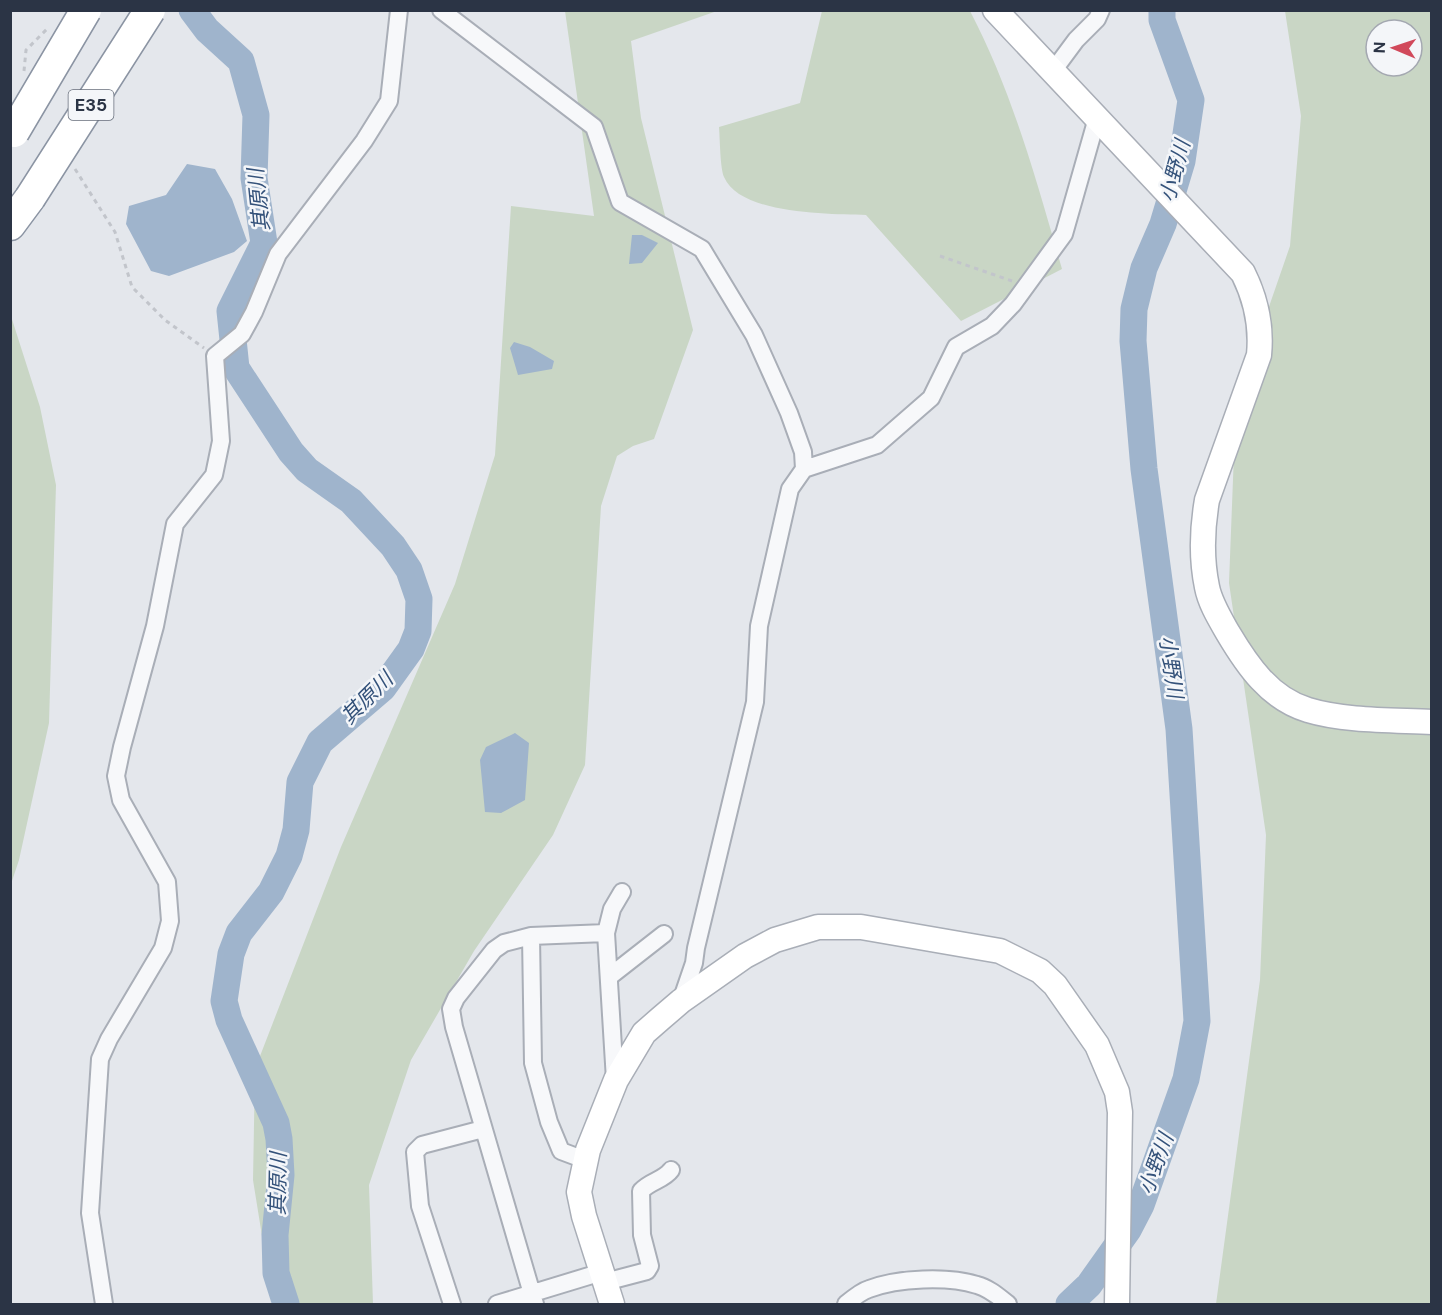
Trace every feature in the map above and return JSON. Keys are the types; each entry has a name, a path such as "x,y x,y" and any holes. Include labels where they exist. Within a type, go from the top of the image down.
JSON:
{"highway":[{"name":"E35","path":"12,134 86,10"},
{"name":"E35","path":"10,225 30,198 150,10"}],"street":[{"path":"104,1305 90,1213 100,1059 109,1039 163,948 170,921 167,882 121,800 116,776 122,747 155,626 175,524 214,475 221,441 215,356 242,334 278,254 364,141 389,100 399,10"},
{"path":"441,10 594,127 620,202 702,249 754,335 789,413 803,452 804,469"},
{"path":"995,10 1243,273 1247,280 1257,310 1261,338 1259,355 1207,500 1203,563 1208,590 1219,618 1245,662 1266,686 1288,702 1306,710 1327,715 1431,722"},
{"path":"1053,71 1101,10"},
{"path":"681,1001 694,963 755,702 759,626 790,489 804,469 876,445 931,398 956,347 992,326 1027,287 1064,234 1097,118"},
{"path":"615,1082 606,933 612,909 622,892"},
{"path":"607,1286 584,1216 579,1192 585,1160 615,1082 644,1033 681,1001 745,956 775,939 818,927 861,927 1000,951 1040,970 1055,985 1083,1022 1101,1052 1117,1092 1120,1112 1117,1303"},
{"path":"533,1300 454,1027 451,1009 456,998 494,950 504,943 531,936 606,933"},
{"path":"609,977 664,934"},
{"path":"531,936 533,1063 549,1122 561,1151 585,1160"},
{"path":"452,1305 420,1206 415,1152 422,1145 483,1129"},
{"path":"497,1305 607,1286 647,1271 650,1266 642,1235 641,1191 647,1184 668,1175 671,1170"},
{"path":"846,1305 868,1289 907,1281 950,1280 978,1285 994,1293 1008,1305"}],"path":[{"path":"24,73 26,50 54,23"},
{"path":"75,169 115,232 132,286 165,320 215,356"},
{"path":"940,256 1027,287"}],"green space":[{"path":"565,11 717,11 631,41 641,118 693,330 654,439 633,446 617,456 601,506 585,765 553,835 474,951 411,1060 369,1185 373,1304 275,1304 272,1298 253,1180 255,1069 341,847 455,584 495,455 511,206 594,216"},
{"path":"822,11 970,11 1011,105 1062,269 961,321 866,215 788,210 748,199 733,190 724,177 719,127 800,103"},
{"path":"1285,11 1431,11 1431,1304 1216,1304 1260,980 1266,835 1229,583 1236,402 1290,246 1301,116"},
{"path":"10,313 40,407 56,485 49,723 19,860 11,884"}],"water":[{"path":"187,164 215,169 232,199 247,241 234,252 169,276 151,271 126,224 129,206 166,195"},
{"path":"632,235 642,235 658,243 642,263 629,264"},
{"path":"514,342 530,347 554,361 552,369 518,375 510,348"},
{"path":"515,733 529,743 525,800 501,813 485,812 480,760 486,747"}],"waterway":[{"name":"其原川","path":"192,10 207,30 241,61 256,115 254,178 264,243 230,311 236,368 291,452 307,470 351,501 393,546 409,570 419,599 418,631 411,649 383,688 320,742 300,782 296,830 289,856 271,892 239,933 231,954 224,1001 229,1020 276,1123 279,1139 281,1175 275,1235 276,1273 286,1304"},
{"name":"小野川","path":"1069,1304 1089,1285 1128,1230 1141,1205 1186,1079 1197,1021 1179,729 1144,469 1133,341 1134,309 1144,268 1163,224 1182,161 1191,100 1162,20 1162,10"}]}
